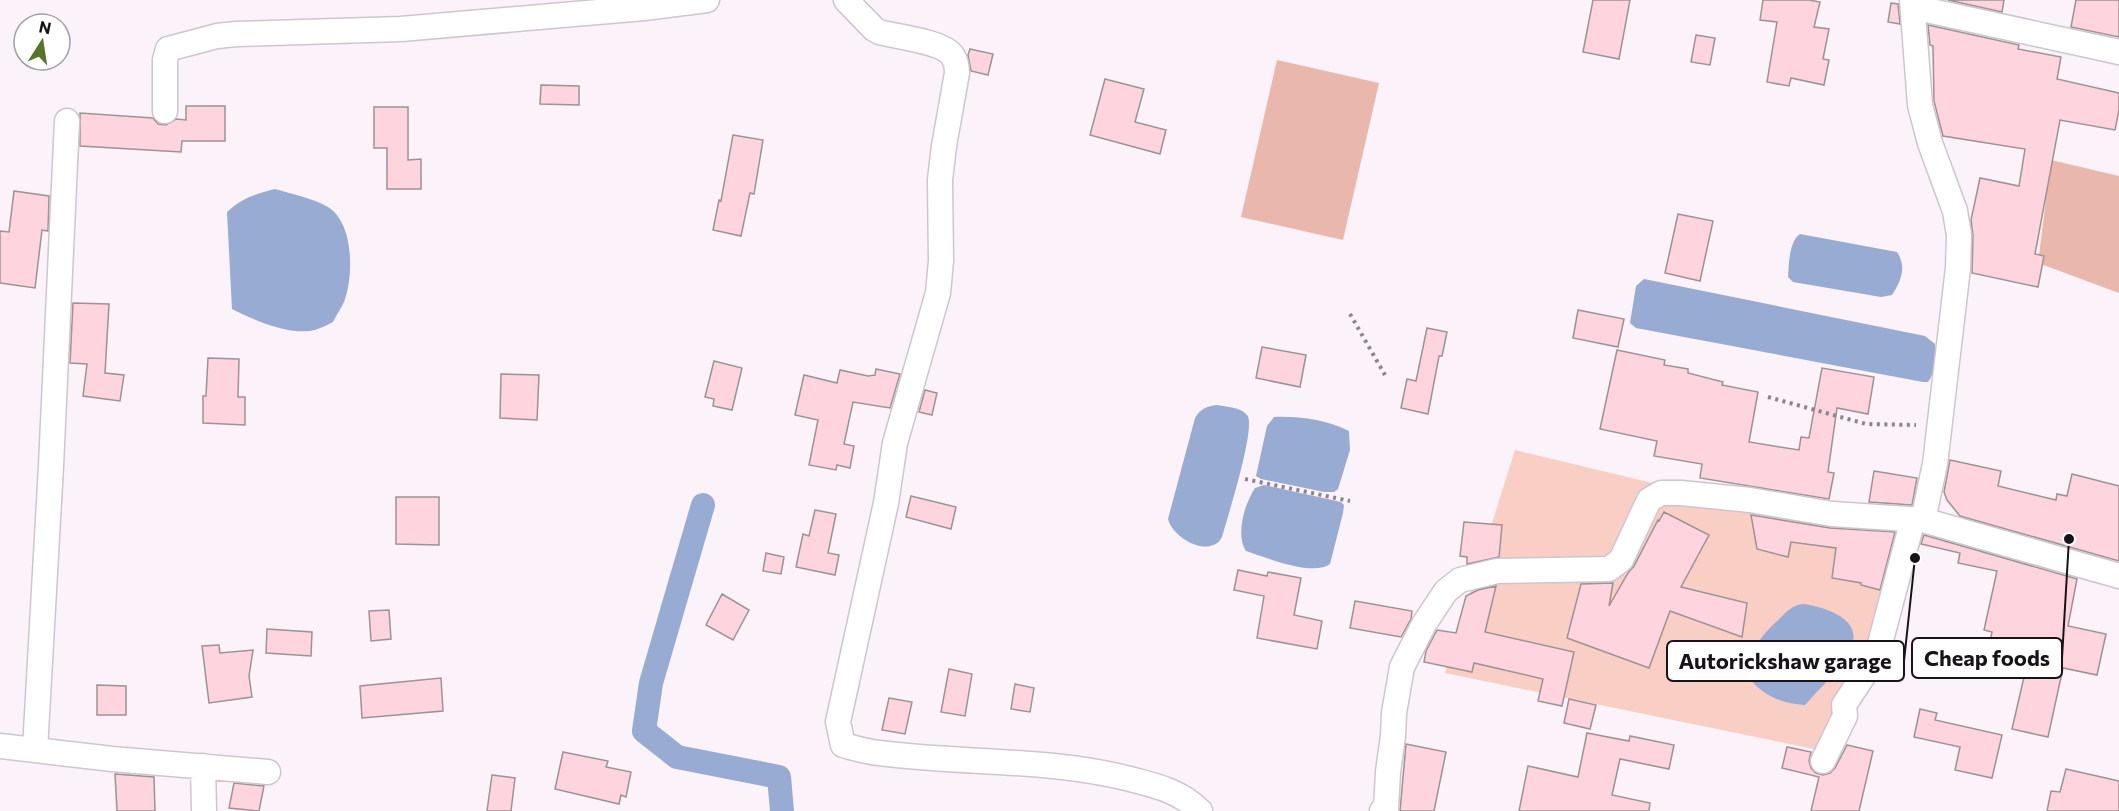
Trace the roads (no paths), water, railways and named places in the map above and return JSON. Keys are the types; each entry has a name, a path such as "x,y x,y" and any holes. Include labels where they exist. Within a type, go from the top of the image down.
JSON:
{"street":[{"path":"165,111 165,60 168,49 217,36 401,29 644,8 707,0"},
{"path":"846,0 879,32 945,50 951,54 956,64 957,74 940,180 941,261 938,293 895,443 886,503 838,722 843,745 878,753 1046,764 1100,771 1159,786 1188,799 1200,811"},
{"path":"1823,760 1845,716 1844,705 1877,655 1935,464 1958,268 1959,235 1955,211 1930,143 1920,105 1912,4 2119,52"},
{"path":"35,750 51,478 67,120"},
{"path":"1382,811 1386,809 1388,772 1394,736 1394,713 1402,667 1424,624 1446,591 1460,580 1497,571 1609,569 1621,560 1649,500 1661,493 1750,500 1832,514 1918,519 2119,576"},
{"path":"0,746 268,772"},
{"path":"203,766 204,811"}],"water":[{"path":"275,189 328,207 337,215 347,237 350,265 344,302 333,322 315,330 284,329 232,309 227,212 249,197"},
{"path":"1800,234 1897,252 1902,263 1902,274 1892,295 1881,297 1793,282 1788,277 1790,253 1796,237"},
{"path":"1644,279 1925,336 1935,344 1933,373 1928,382 1923,382 1636,328 1630,323 1636,286"},
{"path":"1217,405 1237,409 1247,415 1248,436 1222,537 1210,546 1201,546 1184,539 1171,526 1168,519 1195,418 1204,409"},
{"path":"1274,417 1313,420 1349,431 1350,450 1338,489 1334,492 1324,492 1256,476 1267,426"},
{"path":"1264,485 1341,502 1344,505 1330,564 1322,567 1301,567 1246,551 1241,537 1245,510 1255,488"},
{"path":"1804,604 1822,608 1840,616 1852,629 1854,637 1842,663 1805,705 1774,698 1761,690 1749,678 1753,653 1760,640 1789,610"}],"waterway":[{"path":"703,505 651,683 644,731 677,757 779,777 782,811"}],"place":[{"name":"Cheap foods","path":"2069,539"},
{"name":"Autorickshaw garage","path":"1915,558"}]}
